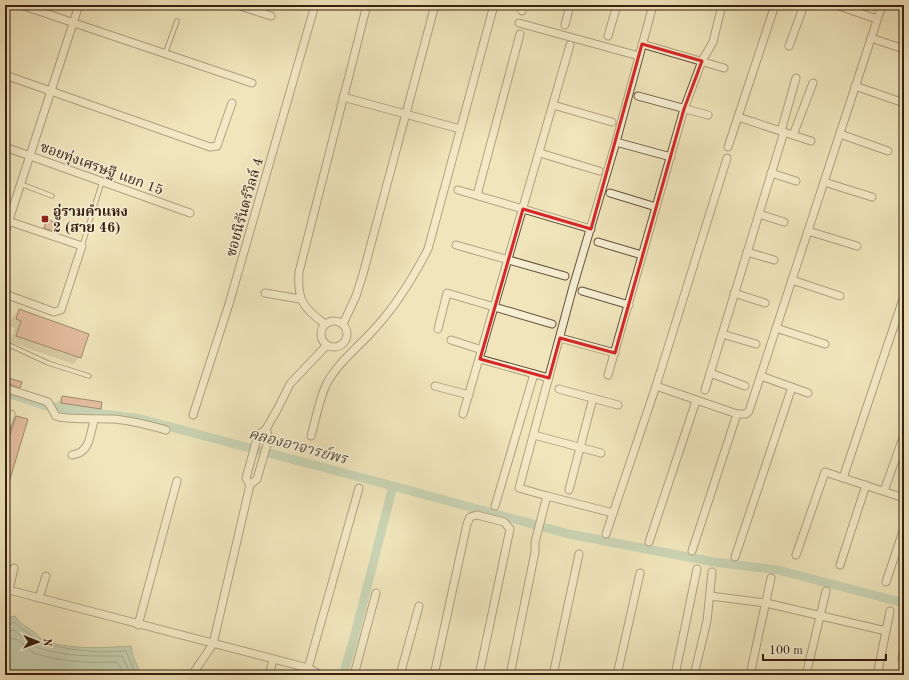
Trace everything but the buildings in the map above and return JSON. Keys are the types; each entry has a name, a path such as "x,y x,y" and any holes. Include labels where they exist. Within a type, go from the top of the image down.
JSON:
{"street":[{"path":"21,5 252,84"},
{"path":"5,232 7,221 21,184 79,5"},
{"path":"237,5 271,16"},
{"name":"ซอยนิรันดร์วิลล์ 4","path":"193,415 231,296 315,5"},
{"path":"324,324 308,312 300,299 298,280 343,97 368,5"},
{"path":"326,346 338,347 345,342 347,335 343,324 356,296 363,274 435,5"},
{"path":"311,436 327,384 352,352 377,326 395,304 418,269 428,249 494,5"},
{"path":"565,25 570,5"},
{"path":"608,36 617,5"},
{"path":"613,513 519,488 653,5"},
{"path":"608,375 684,109 702,61 713,42 722,5"},
{"path":"728,148 775,5"},
{"path":"789,46 804,5"},
{"path":"836,5 877,19"},
{"path":"656,386 737,414 746,414 749,411 882,5"},
{"path":"519,22 639,56"},
{"path":"476,195 520,34"},
{"path":"871,38 904,49"},
{"path":"642,44 724,68"},
{"path":"463,414 540,153 570,45"},
{"path":"5,75 214,147 217,146 232,103"},
{"path":"705,390 772,173 796,78"},
{"path":"792,135 813,83"},
{"path":"855,86 904,103"},
{"path":"638,96 708,115"},
{"path":"343,97 460,129"},
{"path":"553,105 612,122"},
{"path":"738,116 811,141"},
{"path":"840,134 888,151"},
{"path":"616,142 671,157"},
{"name":"ซอยทุ่งเศรษฐี แยก 15","path":"5,147 190,213"},
{"path":"540,153 599,171"},
{"path":"606,534 656,386 727,158"},
{"path":"772,173 796,181"},
{"path":"824,182 872,197"},
{"path":"458,190 591,229"},
{"path":"610,193 656,207"},
{"path":"759,214 784,222"},
{"path":"5,294 54,312 61,310 82,246 7,221"},
{"path":"808,231 857,246"},
{"path":"598,242 642,255"},
{"path":"456,245 565,276"},
{"path":"747,252 774,260"},
{"path":"792,280 840,296"},
{"path":"582,291 629,305"},
{"path":"265,293 300,299"},
{"path":"438,329 448,293 552,324"},
{"path":"734,293 765,303"},
{"path":"843,478 904,296"},
{"path":"324,324 336,321 343,324"},
{"path":"324,324 320,335 326,346"},
{"path":"776,328 825,344"},
{"path":"722,334 756,344"},
{"path":"560,338 615,353"},
{"path":"452,340 482,350"},
{"path":"345,342 352,352"},
{"path":"250,485 246,478 258,435 266,428 290,384 326,346"},
{"path":"480,358 549,378"},
{"path":"710,373 745,386"},
{"path":"495,506 534,374"},
{"path":"761,376 808,393"},
{"path":"435,386 468,395"},
{"path":"735,557 792,387"},
{"path":"5,388 45,400 53,409 56,416 63,418 132,421 166,430"},
{"path":"559,389 618,405"},
{"path":"569,490 593,398"},
{"path":"649,542 696,401"},
{"path":"5,433 11,414"},
{"path":"692,551 737,414"},
{"path":"72,455 79,454 85,450 94,420"},
{"path":"192,675 213,644 250,485 257,479 269,438 266,428"},
{"path":"534,434 601,453"},
{"path":"884,491 904,435"},
{"path":"796,555 825,472 904,498"},
{"path":"138,625 177,480"},
{"path":"840,565 866,486"},
{"path":"308,668 359,488"},
{"path":"510,675 536,552 535,542 547,496"},
{"path":"434,675 468,520 473,515 477,515 504,522 510,529 479,675"},
{"path":"886,582 904,528"},
{"path":"553,675 579,554"},
{"path":"14,568 7,590 308,668 321,675"},
{"path":"675,675 697,569"},
{"path":"617,675 640,572"},
{"path":"694,675 707,621 712,572"},
{"path":"39,598 46,576"},
{"path":"750,675 771,578"},
{"path":"806,675 826,591"},
{"path":"354,675 376,593"},
{"path":"710,596 766,603 886,631"},
{"path":"400,675 419,606"},
{"path":"878,671 890,611"},
{"path":"904,646 902,659 904,660"},
{"path":"269,675 273,660"}],"lane":[{"path":"165,55 176,21"},
{"path":"82,246 102,182"},
{"path":"21,184 52,196"},
{"path":"5,343 48,363 89,376"}],"highlighted area":[{"path":"642,44 702,61 684,109 615,353 560,338 549,378 480,359 523,209 591,229"}],"water":[{"path":"15,616 21,623 43,640 53,643 86,648 131,646 140,675 5,675 5,624 11,617"}],"waterway":[{"name":"คลองอาจารย์พร","path":"5,392 43,405 141,419 393,486 353,642 343,675"},
{"path":"393,486 569,534 714,562 778,570 904,603"}],"place":[{"name":"อู่รามคำแหง 2 (สาย 46)","path":"45,219"}]}
